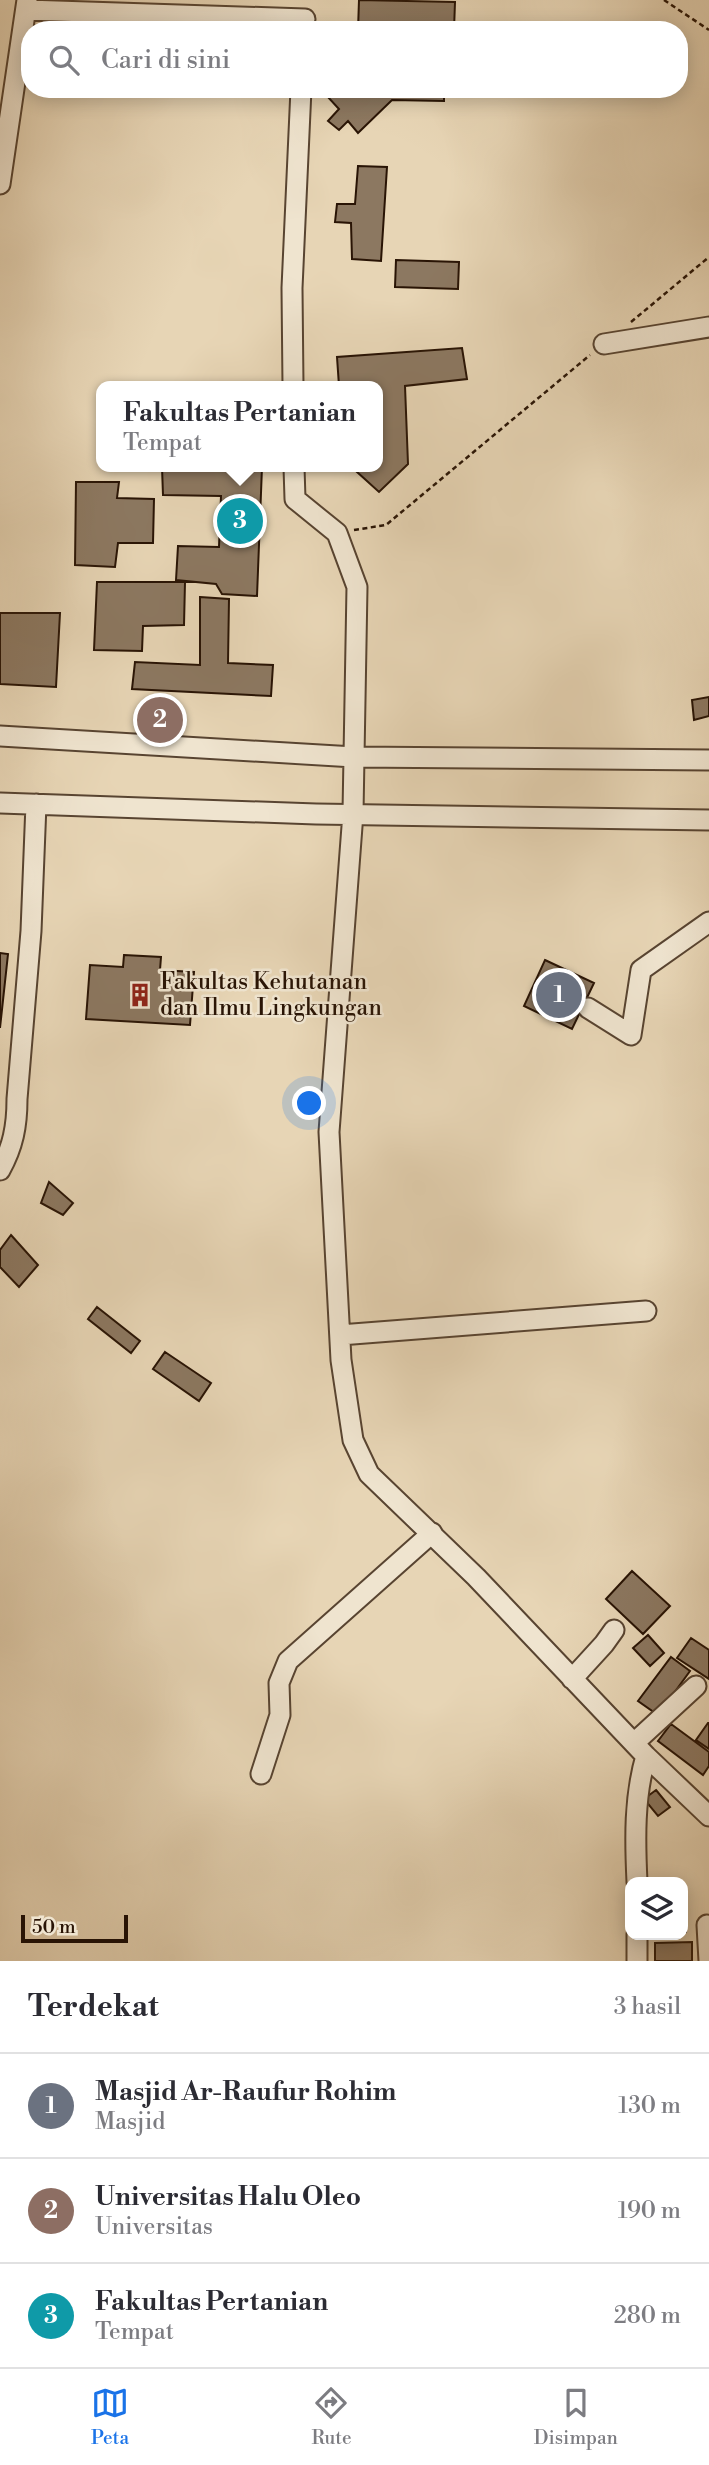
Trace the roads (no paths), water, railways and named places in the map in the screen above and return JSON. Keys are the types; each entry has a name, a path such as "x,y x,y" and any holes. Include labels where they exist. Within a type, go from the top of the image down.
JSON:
{"street":[{"path":"27,5 305,16"},
{"path":"0,184 21,45"},
{"path":"293,381 292,288 302,98"},
{"path":"604,344 709,327"},
{"path":"295,472 295,499 337,533 357,587 353,813 329,1132 340,1335 353,1440 369,1474 432,1533 640,1750 709,1816"},
{"path":"0,736 354,757 709,760"},
{"path":"0,803 303,813 709,820"},
{"path":"0,1170 10,1152 17,1125 32,931 36,804"},
{"path":"588,1008 631,1035 641,970 709,922"},
{"path":"340,1335 646,1311"},
{"path":"261,1774 280,1715 279,1682 288,1661 432,1533"},
{"path":"572,1679 614,1630"},
{"path":"637,1877 635,1823 640,1750 696,1686"},
{"path":"707,1925 709,1961"},
{"path":"637,1940 637,1961"}],"place":[{"name":"Fakultas Pertanian","path":"240,521"},
{"name":"Universitas Halu Oleo","path":"160,720"},
{"name":"Fakultas Kehutanan dan Ilmu Lingkungan","path":"140,995"},
{"name":"Masjid Ar-Raufur Rohim","path":"559,995"}]}
